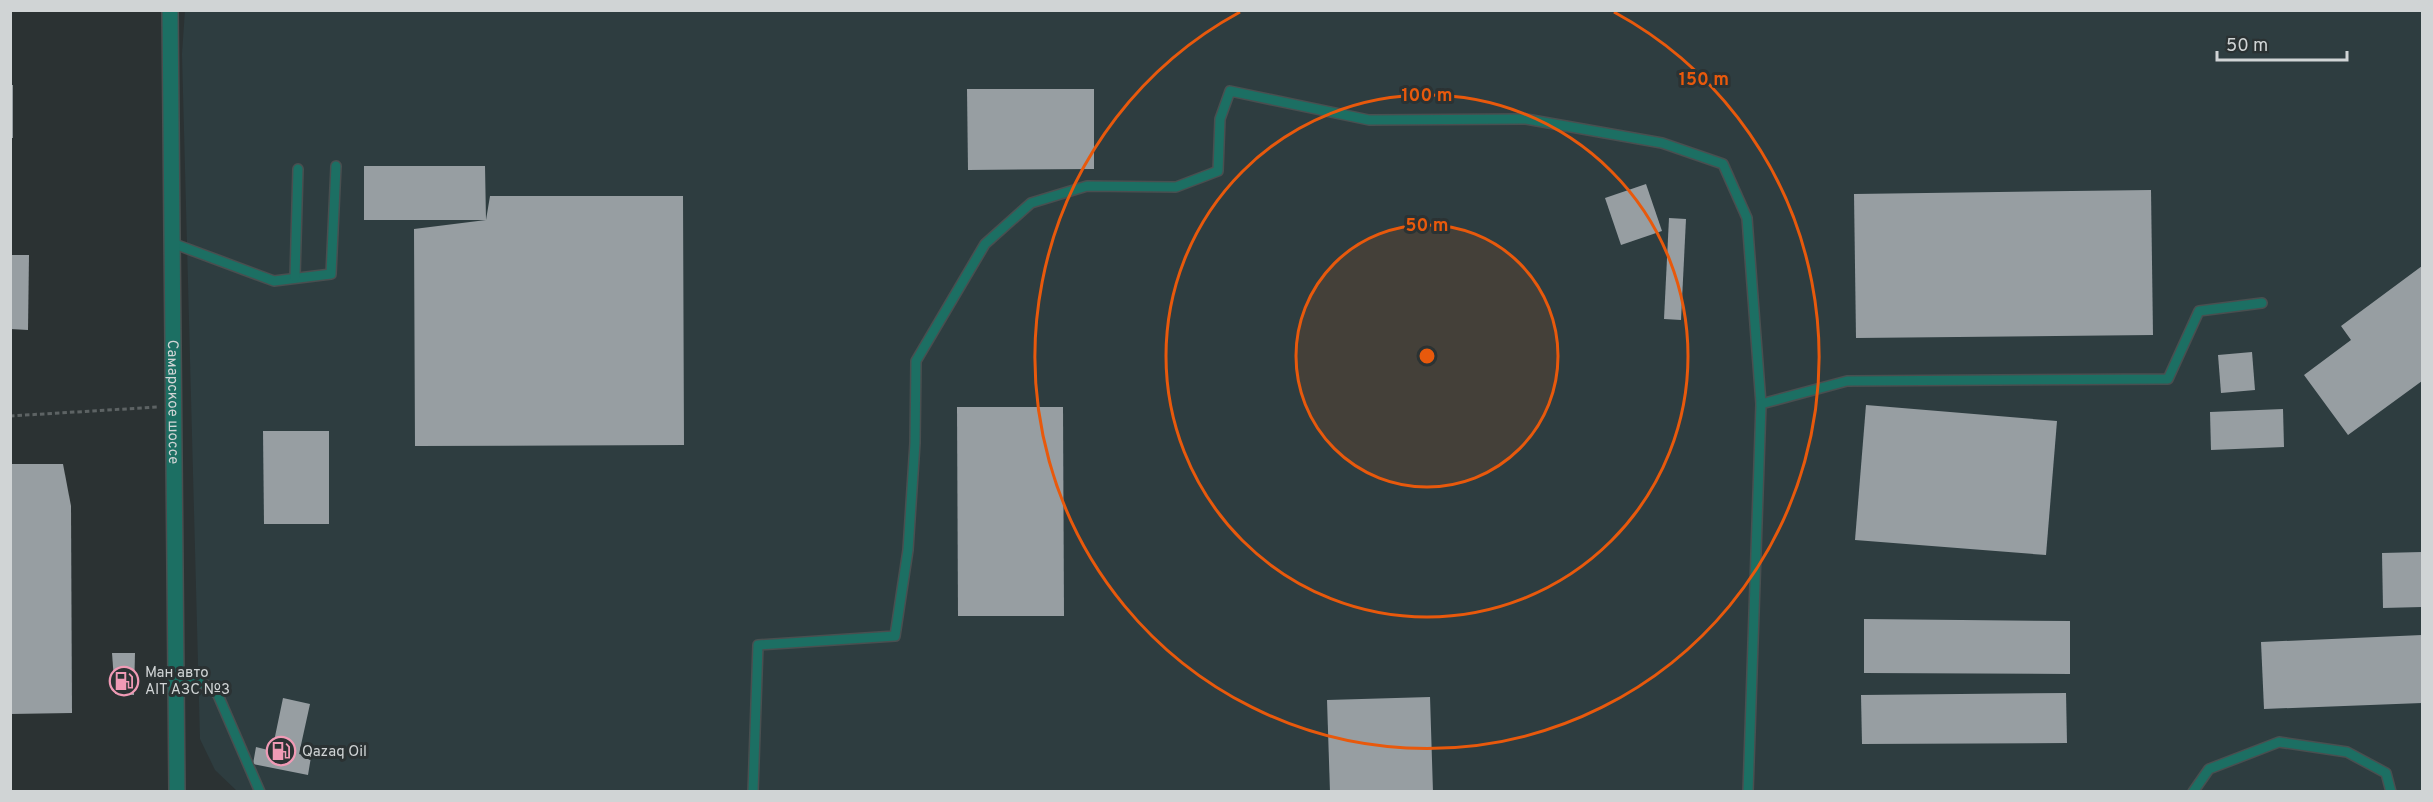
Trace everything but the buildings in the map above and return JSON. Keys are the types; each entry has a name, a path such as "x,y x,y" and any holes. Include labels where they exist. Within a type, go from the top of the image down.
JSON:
{"street":[{"name":"Самарское шоссе","path":"170,10 177,792"}],"lane":[{"path":"753,792 758,645 895,636 908,550 915,443 916,361 985,244 1031,203 1087,186 1176,187 1218,171 1220,118 1230,91 1369,120 1526,119 1662,143 1723,164 1746,218 1761,404 1748,792"},
{"path":"172,243 274,281 331,273 336,166"},
{"path":"295,277 298,169"},
{"path":"1761,404 1847,381 2168,379 2199,311 2262,303"},
{"path":"176,672 210,687 218,695 260,792"},
{"path":"2193,792 2209,769 2278,741 2347,752 2386,773 2391,792"}],"path":[{"path":"10,416 174,406"}],"shaded area":[{"path":"185,10 2422,11 2422,791 237,791 215,770 200,739 182,54"}],"place":[{"name":"Ман авто AIT АЗС №3","path":"124,681"},
{"name":"Qazaq Oil","path":"281,751"}]}
